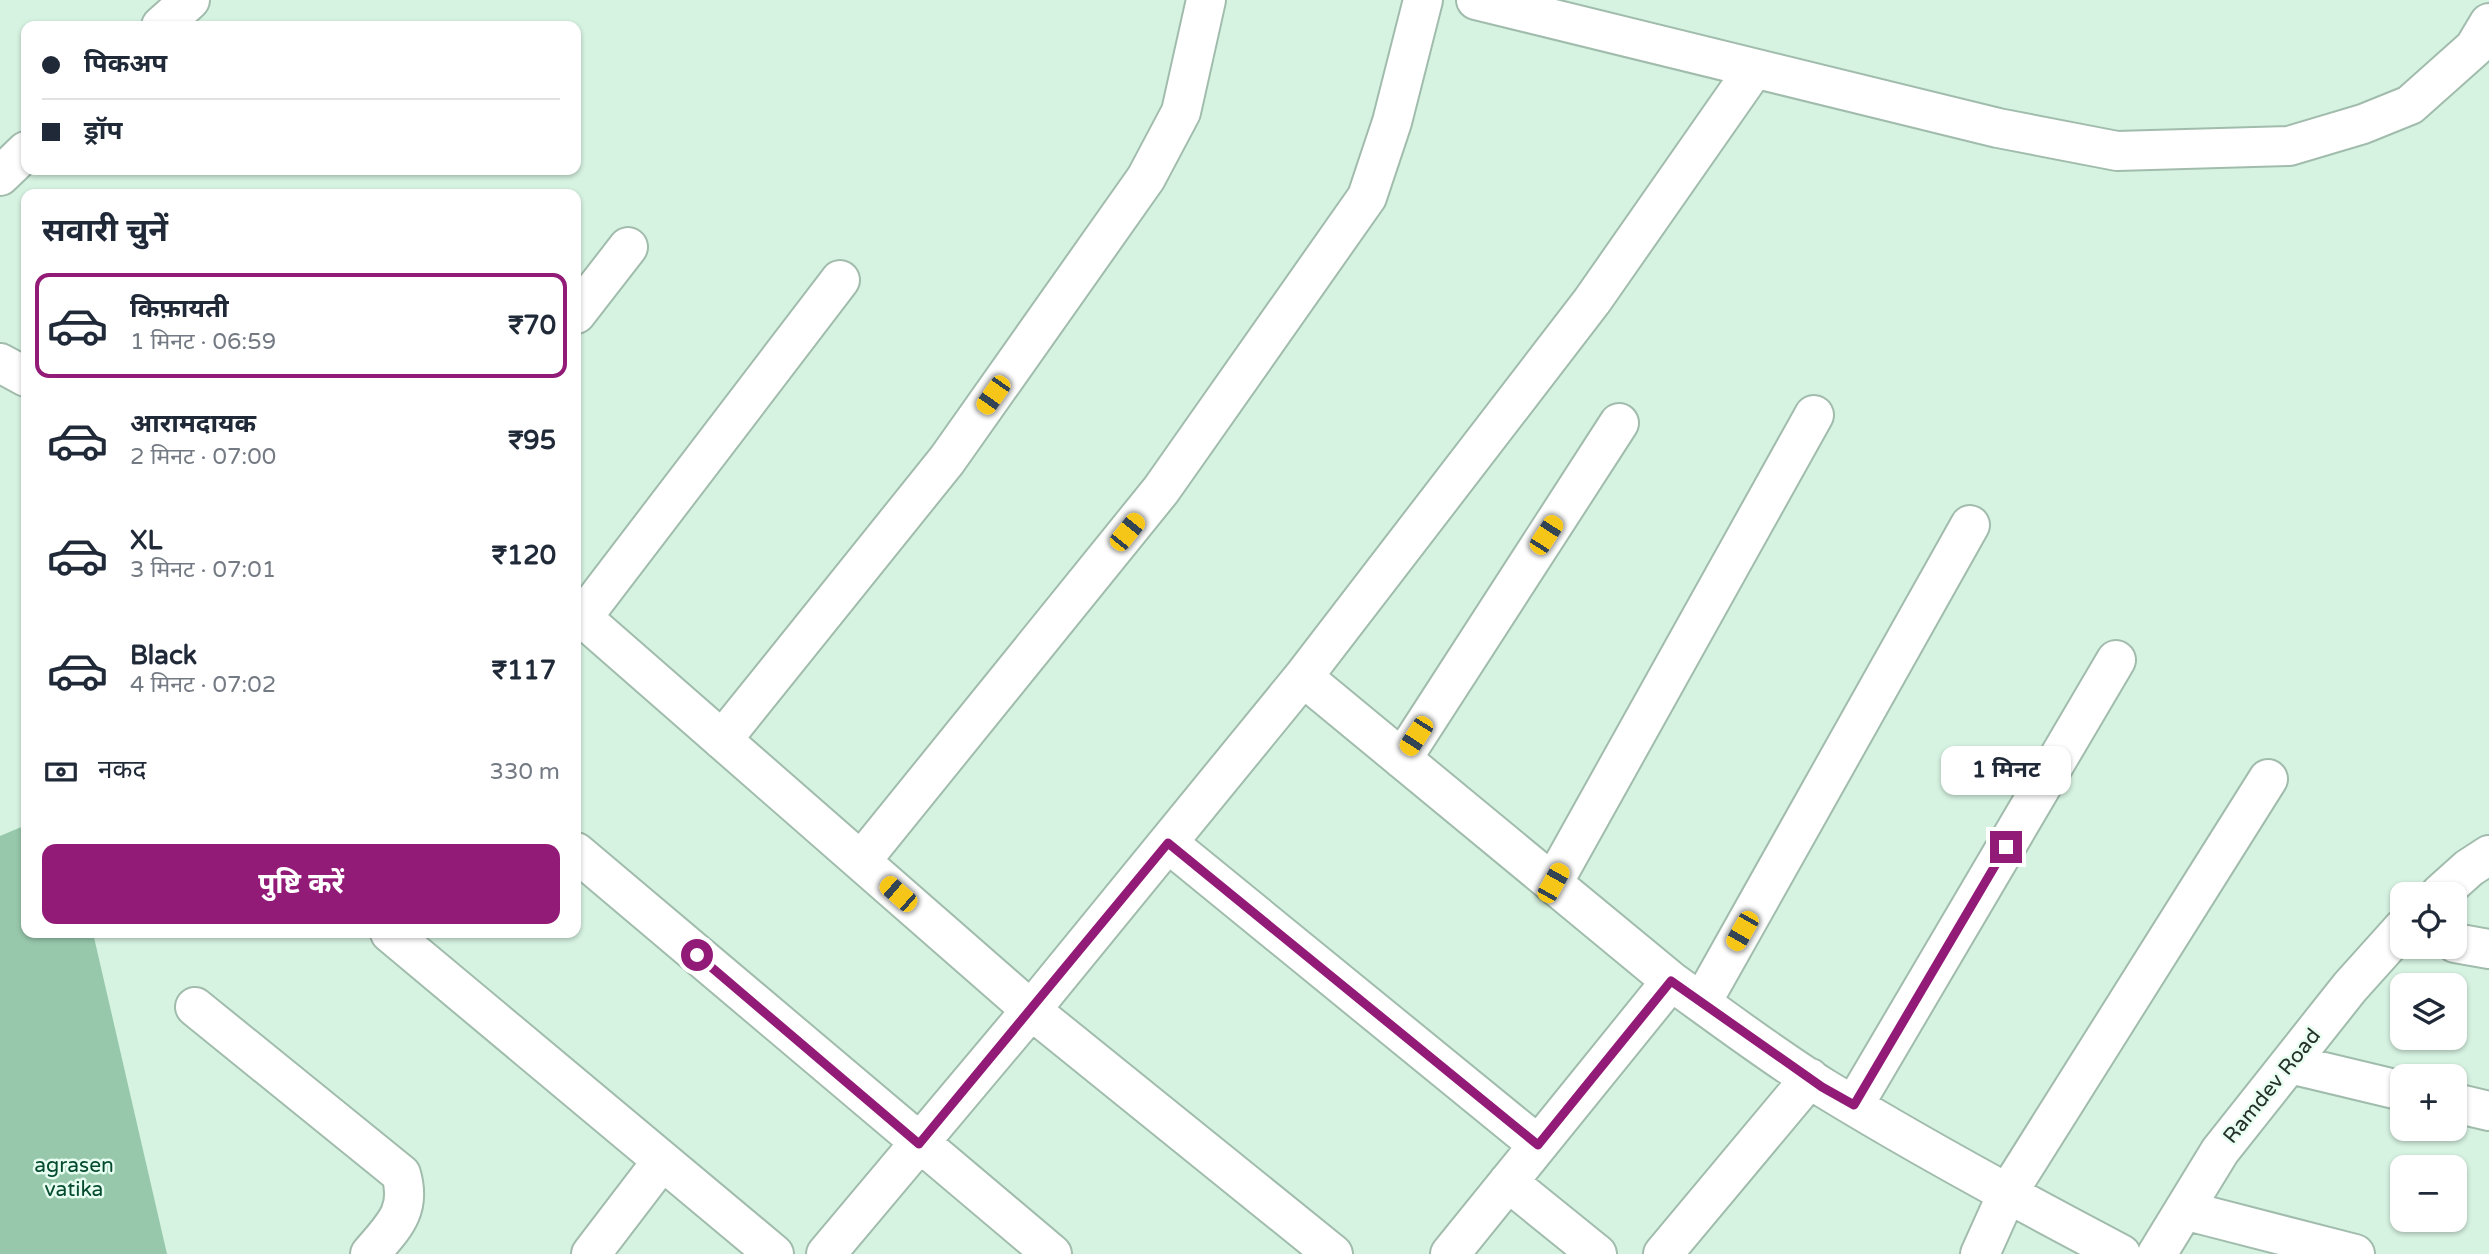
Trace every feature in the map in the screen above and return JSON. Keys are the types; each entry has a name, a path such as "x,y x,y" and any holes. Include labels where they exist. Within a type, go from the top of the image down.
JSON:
{"street":[{"path":"167,21 190,0"},
{"path":"722,740 947,460 1146,178 1181,111 1206,0"},
{"path":"861,861 1160,490 1367,197 1392,122 1423,0"},
{"path":"1476,0 1997,128 2117,151 2289,146 2363,124 2410,105 2474,48 2489,23"},
{"path":"826,1254 1031,1010 1303,677 1592,301 1754,69"},
{"path":"0,176 21,156"},
{"path":"581,308 628,247"},
{"path":"581,612 840,280"},
{"path":"0,363 21,374"},
{"path":"1553,883 1814,415"},
{"path":"1402,759 1619,423"},
{"path":"1450,1254 1538,1145 1686,991 1970,525"},
{"path":"581,617 1031,1010 1332,1254"},
{"path":"1854,1105 2116,660"},
{"path":"1303,677 1686,991 1810,1078 1854,1105 2007,1194 2121,1254"},
{"path":"1980,1254 2007,1194 2267,779"},
{"path":"1168,843 1538,1145"},
{"path":"2453,882 2489,855"},
{"path":"581,856 1052,1254"},
{"path":"396,938 774,1254"},
{"name":"Ramdev Road","path":"2157,1254 2220,1152 2350,987 2390,943"},
{"path":"2467,945 2489,949"},
{"path":"195,1007 401,1174 406,1190 405,1206 392,1246"},
{"path":"2290,1064 2390,1088"},
{"path":"1663,1254 1810,1078"},
{"path":"2467,1106 2489,1111"},
{"path":"590,1254 663,1161"},
{"path":"1508,1182 1597,1254"},
{"path":"2184,1210 2355,1254"}],"green space":[{"name":"agrasen vatika","path":"21,827 21,938 94,938 167,1254 0,1254 0,836"}],"route":[{"path":"697,955 919,1144 1168,843 1538,1145 1671,981 1822,1087 1854,1105 2006,847"}]}
